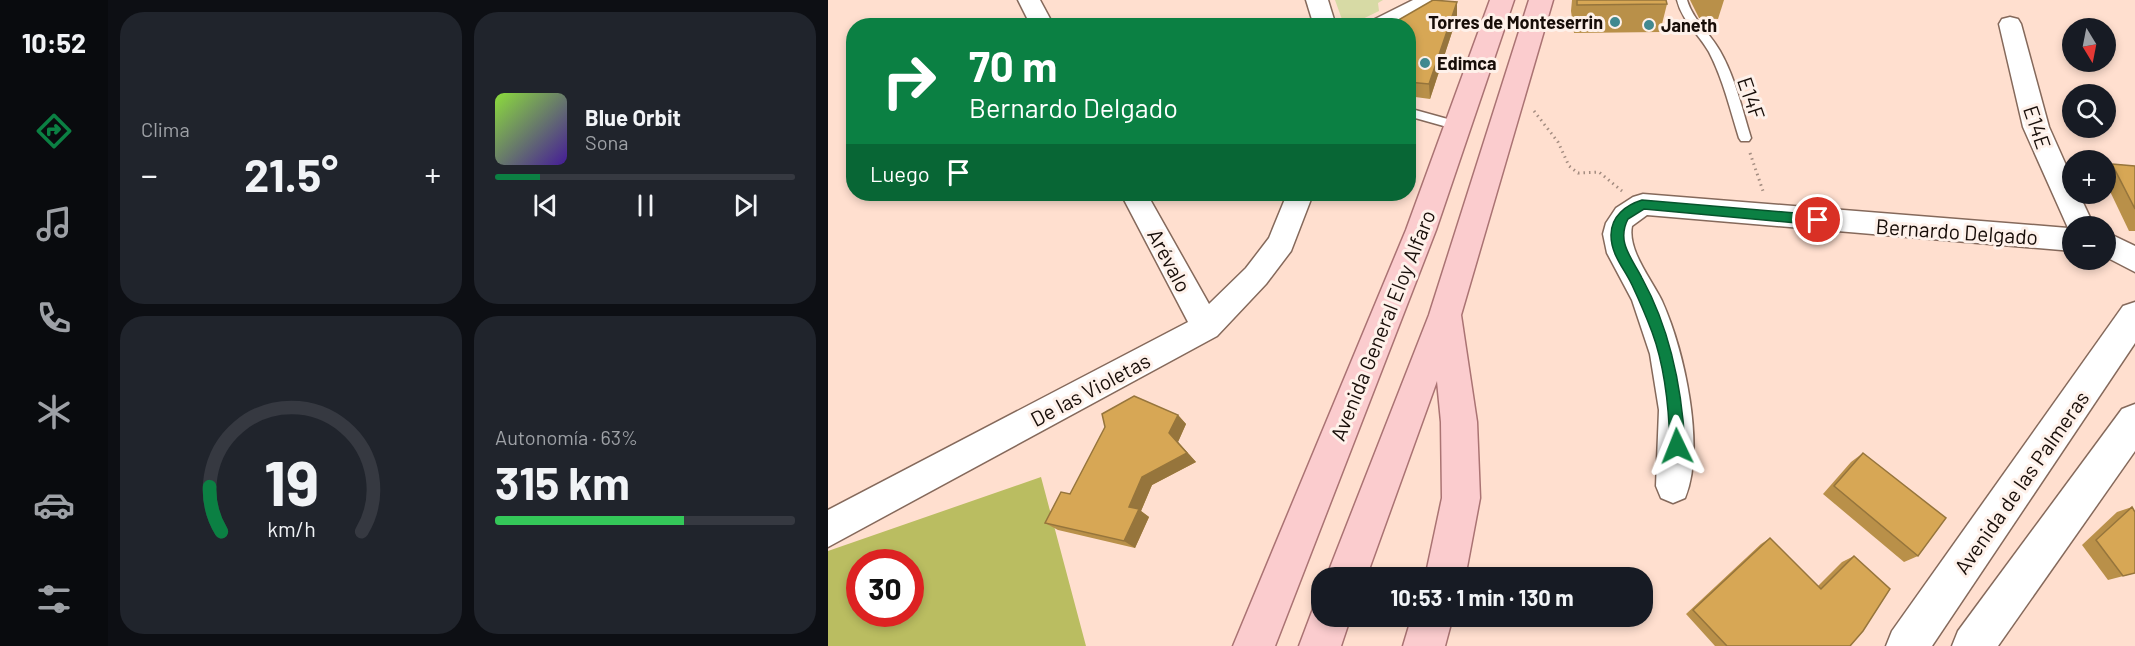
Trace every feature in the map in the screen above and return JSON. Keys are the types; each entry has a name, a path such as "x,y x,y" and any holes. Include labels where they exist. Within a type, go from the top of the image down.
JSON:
{"main road":[{"name":"Avenida General Eloy Alfaro","path":"1254,646 1421,230 1502,0"},
{"path":"1350,567 1445,315 1541,0"},
{"path":"1445,315 1459,422 1461,498 1447,567"},
{"name":"Avenida de las Palmeras","path":"1907,646 2135,316"},
{"path":"1979,643 2133,429"},
{"path":"1320,646 1327,627"},
{"path":"1424,646 1430,627"}],"street":[{"path":"1029,0 1039,18"},
{"path":"1317,0 1322,18"},
{"path":"1395,18 1430,0"},
{"name":"E14E","path":"2010,24 2036,127 2076,216"},
{"name":"Arévalo","path":"1138,201 1206,327"},
{"name":"De las Violetas","path":"829,526 1206,327 1256,276 1281,243 1297,201"},
{"path":"1642,204 1624,216 1618,226 1617,236 1621,255 1637,280 1660,335 1669,371 1676,405 1677,425 1673,486"},
{"name":"Bernardo Delgado","path":"1642,204 1772,217 2062,239"},
{"path":"2116,242 2135,243"},
{"path":"2116,248 2135,260"}],"lane":[{"name":"E14F","path":"1682,0 1685,12 1714,51 1745,138"},
{"path":"1416,114 1458,126"}],"path":[{"path":"1511,94 1543,121 1569,166 1578,173 1599,172 1614,186 1642,204"},
{"name":"E14F","path":"1745,138 1772,217"}],"green space":[{"path":"1335,0 1383,0 1378,3 1379,11 1365,18 1341,18"},
{"path":"1041,477 1086,646 828,646 828,551"}],"building":[{"path":"1433,0 1457,2 1429,84 1416,83 1416,18 1402,18"},
{"path":"1577,0 1666,0 1667,4 1577,5"},
{"path":"2116,164 2135,166 2135,209 2116,172"},
{"path":"1134,396 1178,415 1169,433 1187,453 1142,477 1129,507 1139,509 1124,541 1045,523 1061,492 1070,494 1105,427 1102,414"},
{"path":"1863,453 1946,518 1918,556 1834,486"},
{"path":"2132,507 2135,512 2135,573 2123,576 2096,540"},
{"path":"1770,538 1821,589 1854,556 1890,589 1863,631 1850,646 1727,646 1693,610"}],"place":[{"name":"Torres de Monteserrin","path":"1615,22"},
{"name":"Janeth","path":"1649,25"},
{"name":"Edimca","path":"1425,63"}],"route":[{"path":"1677,446 1676,405 1660,335 1637,280 1621,255 1617,236 1618,226 1624,216 1642,204 1818,220"}]}
